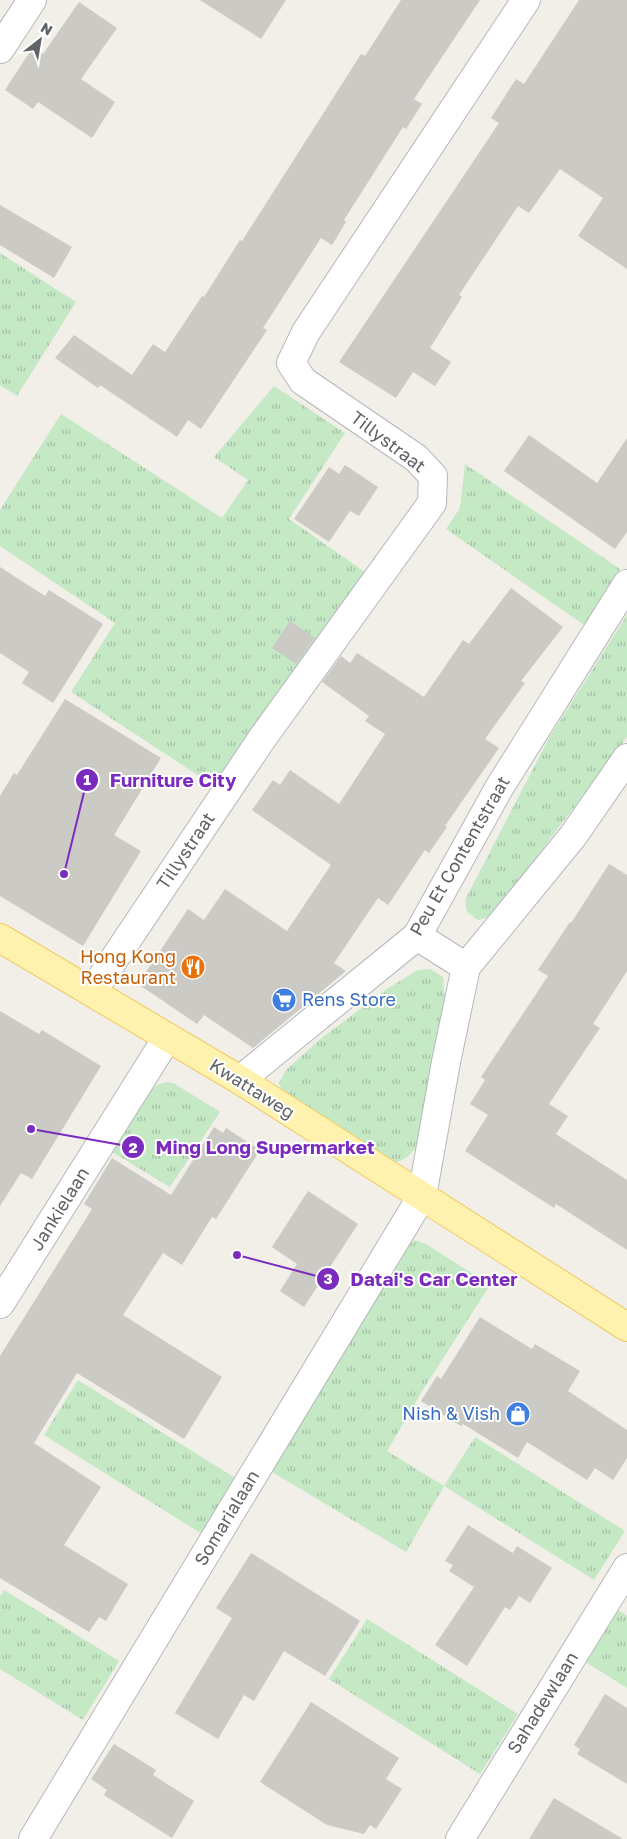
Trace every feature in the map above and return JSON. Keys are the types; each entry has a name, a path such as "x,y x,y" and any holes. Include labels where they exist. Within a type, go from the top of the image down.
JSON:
{"main road":[{"name":"Kwattaweg","path":"0,938 240,1080 627,1327"}],"street":[{"path":"0,49 32,0"},
{"name":"Tillystraat","path":"92,992 261,740 432,503 433,476 416,458 302,381 291,363 306,332 526,0"},
{"name":"Peu Et Contentstraat","path":"240,1080 417,936 499,788 627,584"},
{"path":"422,1196 446,1062 466,967 573,836 627,758"},
{"path":"417,936 466,967"},
{"name":"Jankielaan","path":"0,1304 167,1038"},
{"name":"Somarialaan","path":"33,1839 422,1196"},
{"name":"Sahadewlaan","path":"460,1839 627,1568"}],"green space":[{"path":"0,253 76,302 17,396 0,385"},
{"path":"274,386 345,433 289,519 365,572 216,787 71,692 115,623 0,546 0,510 61,414 222,518 248,480 214,457"},
{"path":"465,464 620,569 584,625 446,529 460,508"},
{"path":"627,615 627,737 492,916 478,920 467,912 465,900 549,738"},
{"path":"430,969 443,977 445,1003 422,1138 415,1149 404,1159 393,1163 386,1163 284,1096 279,1083 286,1070 319,1040 387,989 418,970"},
{"path":"168,1082 175,1084 220,1112 170,1187 112,1152 146,1097 157,1085"},
{"path":"415,1240 426,1244 490,1285 421,1393 387,1451 444,1486 406,1552 267,1469 406,1247"},
{"path":"78,1380 237,1479 202,1534 44,1435"},
{"path":"475,1437 625,1531 594,1580 444,1486"},
{"path":"4,1590 119,1661 83,1720 0,1669 0,1596"},
{"path":"616,1609 627,1616 627,1688 584,1661"},
{"path":"367,1619 518,1714 480,1774 329,1679"}],"building":[{"path":"200,0 286,0 261,39"},
{"path":"401,0 480,0 414,99 422,104 406,129 403,127 344,220 346,222 332,245 321,238 263,328 267,330 201,429 188,420 177,437 100,385 98,388 55,358 74,335 132,375 153,344 165,352 202,296 204,297 240,240 242,241 361,54 365,56"},
{"path":"579,0 627,0 627,269 578,236 603,198 560,169 529,213 518,206 459,295 462,297 430,348 451,362 435,386 413,372 396,398 339,362 499,123 491,118 516,79 524,84"},
{"path":"79,2 117,28 81,79 115,102 92,138 38,102 33,109 5,90 33,47 43,54"},
{"path":"0,205 72,247 54,278 0,245"},
{"path":"529,435 597,483 627,438 627,532 615,549 504,471"},
{"path":"345,465 378,487 359,516 350,511 329,542 294,519 329,467 339,474"},
{"path":"0,567 45,596 49,590 103,624 53,703 22,683 29,672 0,653"},
{"path":"511,588 563,627 521,681 525,683 485,739 499,748 445,826 447,827 429,853 425,850 388,905 378,898 334,963 346,971 253,1048 204,1015 197,1024 138,984 188,909 204,920 225,889 287,931 331,865 252,810 273,780 280,785 290,770 339,804 385,734 365,721 369,716 322,682 341,656 350,663 357,653 424,697 463,640 469,644"},
{"path":"290,621 315,638 296,664 272,648"},
{"path":"65,699 161,758 114,835 141,851 83,946 0,896 0,796 14,773 17,775"},
{"path":"609,864 627,875 627,971 593,1024 600,1028 549,1104 568,1116 556,1134 627,1180 627,1250 556,1204 554,1208 465,1151 488,1115 470,1104 485,1080 481,1077 548,976 538,970"},
{"path":"0,1011 39,1034 42,1030 101,1066 32,1179 21,1173 0,1206"},
{"path":"214,1127 223,1133 226,1128 260,1150 216,1219 212,1217 182,1265 163,1253 123,1315 222,1377 184,1439 77,1373 34,1443 101,1487 64,1545 128,1584 106,1621 99,1617 89,1632 0,1578 0,1356 92,1209 84,1204 112,1158 171,1195"},
{"path":"308,1191 358,1224 304,1307 280,1291 297,1264 272,1247"},
{"path":"480,1317 532,1349 535,1344 580,1371 568,1391 627,1430 627,1458 613,1480 595,1468 587,1480 527,1442 518,1458 421,1401 437,1376 441,1379"},
{"path":"468,1525 513,1553 517,1546 552,1568 530,1603 519,1596 510,1610 505,1607 467,1666 435,1645 474,1587 449,1571 453,1565 445,1561"},
{"path":"251,1553 360,1621 325,1676 284,1651 254,1701 244,1695 218,1739 175,1713 232,1618 216,1608"},
{"path":"605,1694 627,1708 627,1784 577,1754 580,1749 574,1745"},
{"path":"311,1702 399,1758 386,1779 402,1789 376,1829 370,1825 364,1834 327,1825 260,1782"},
{"path":"114,1744 156,1770 153,1775 194,1801 172,1838 104,1795 107,1790 91,1779"},
{"path":"554,1798 623,1839 529,1839"}],"place":[{"name":"Furniture City","path":"64,874"},
{"name":"Hong Kong Restaurant","path":"193,967"},
{"name":"Rens Store","path":"284,1000"},
{"name":"Ming Long Supermarket","path":"31,1129"},
{"name":"Datai's Car Center","path":"237,1255"},
{"name":"Nish & Vish","path":"518,1414"}]}
